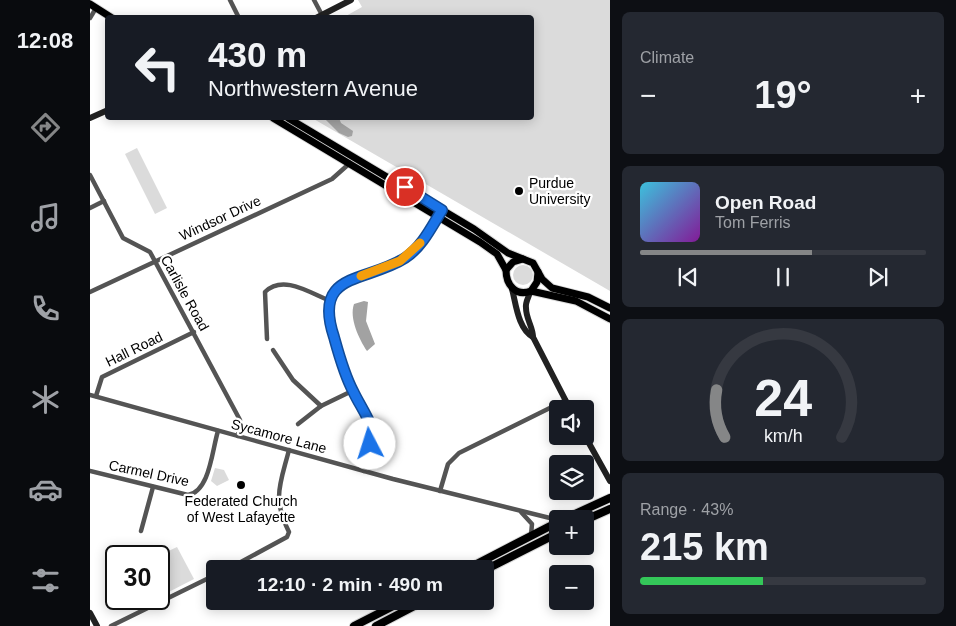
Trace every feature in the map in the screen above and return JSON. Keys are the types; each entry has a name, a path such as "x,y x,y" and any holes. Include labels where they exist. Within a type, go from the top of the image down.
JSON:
{"highway":[{"path":"584,510 610,498"},
{"path":"594,516 610,509"},
{"path":"484,560 549,526"},
{"path":"494,565 549,538"},
{"path":"354,626 385,610"},
{"path":"376,626 407,610"}],"main road":[{"path":"93,6 107,15"},
{"path":"277,120 440,209 508,253 533,263 552,288 588,297 610,308"},
{"path":"291,120 436,216 495,252 506,270 507,279 512,289 519,292 531,291 576,301 610,319"},
{"path":"506,270 513,262 523,259"},
{"path":"531,291 537,282 538,272"}],"street":[{"path":"230,0 238,15"},
{"path":"314,0 319,15"},
{"path":"321,15 351,0"},
{"path":"90,18 93,6"},
{"path":"90,118 105,111"},
{"name":"Windsor Drive","path":"90,292 332,179 352,160"},
{"name":"Carlisle Road","path":"90,175 124,238 150,252 240,420 238,436"},
{"path":"90,208 104,201"},
{"path":"364,471 373,431 352,391 328,316 330,301 336,290 344,283 408,256 426,233 440,209"},
{"path":"267,339 265,292 274,285 286,284 330,301"},
{"path":"512,289 522,324 527,334 533,337"},
{"path":"531,291 525,308 533,330 533,337 566,400"},
{"name":"Hall Road","path":"96,396 102,377 194,332"},
{"path":"273,350 292,380 321,406"},
{"path":"298,424 321,406 352,391"},
{"name":"Sycamore Lane","path":"90,395 364,471 549,519"},
{"path":"440,491 448,464 459,453 549,408"},
{"name":"Carmel Drive","path":"90,471 188,495 198,491 203,486 218,430"},
{"path":"590,445 610,481"},
{"path":"245,560 288,537 289,532 280,512 278,499 289,450"},
{"path":"140,531 153,487"},
{"path":"520,511 529,518 532,524 531,535"},
{"path":"111,626 206,580"},
{"path":"90,613 97,626"},
{"path":"90,622 92,626"}],"shaded area":[{"name":"Purdue University","path":"358,0 610,0 610,291 315,120 534,120 534,15 348,15 362,7"},
{"path":"326,120 340,120 341,123 353,131 352,136 348,137 339,133"},
{"path":"137,148 167,208 155,214 125,154"},
{"path":"523,265 530,268 533,275 530,282 523,285 516,282 513,275 516,268"},
{"path":"364,301 368,302 366,321 375,344 367,351 358,335 353,316 354,304"},
{"path":"215,468 224,470 229,480 217,486 211,481"},
{"path":"177,547 194,579 170,591 170,550"}],"slow traffic":[{"path":"361,276 400,261 416,249 420,243"}],"place":[{"name":"Purdue University","path":"519,191"},
{"name":"Federated Church of West Lafayette","path":"241,485"}],"route":[{"path":"370,444 373,431 345,374 330,326 328,309 331,296 340,286 404,259 416,249 426,233 429,232 442,210 405,187"}]}
